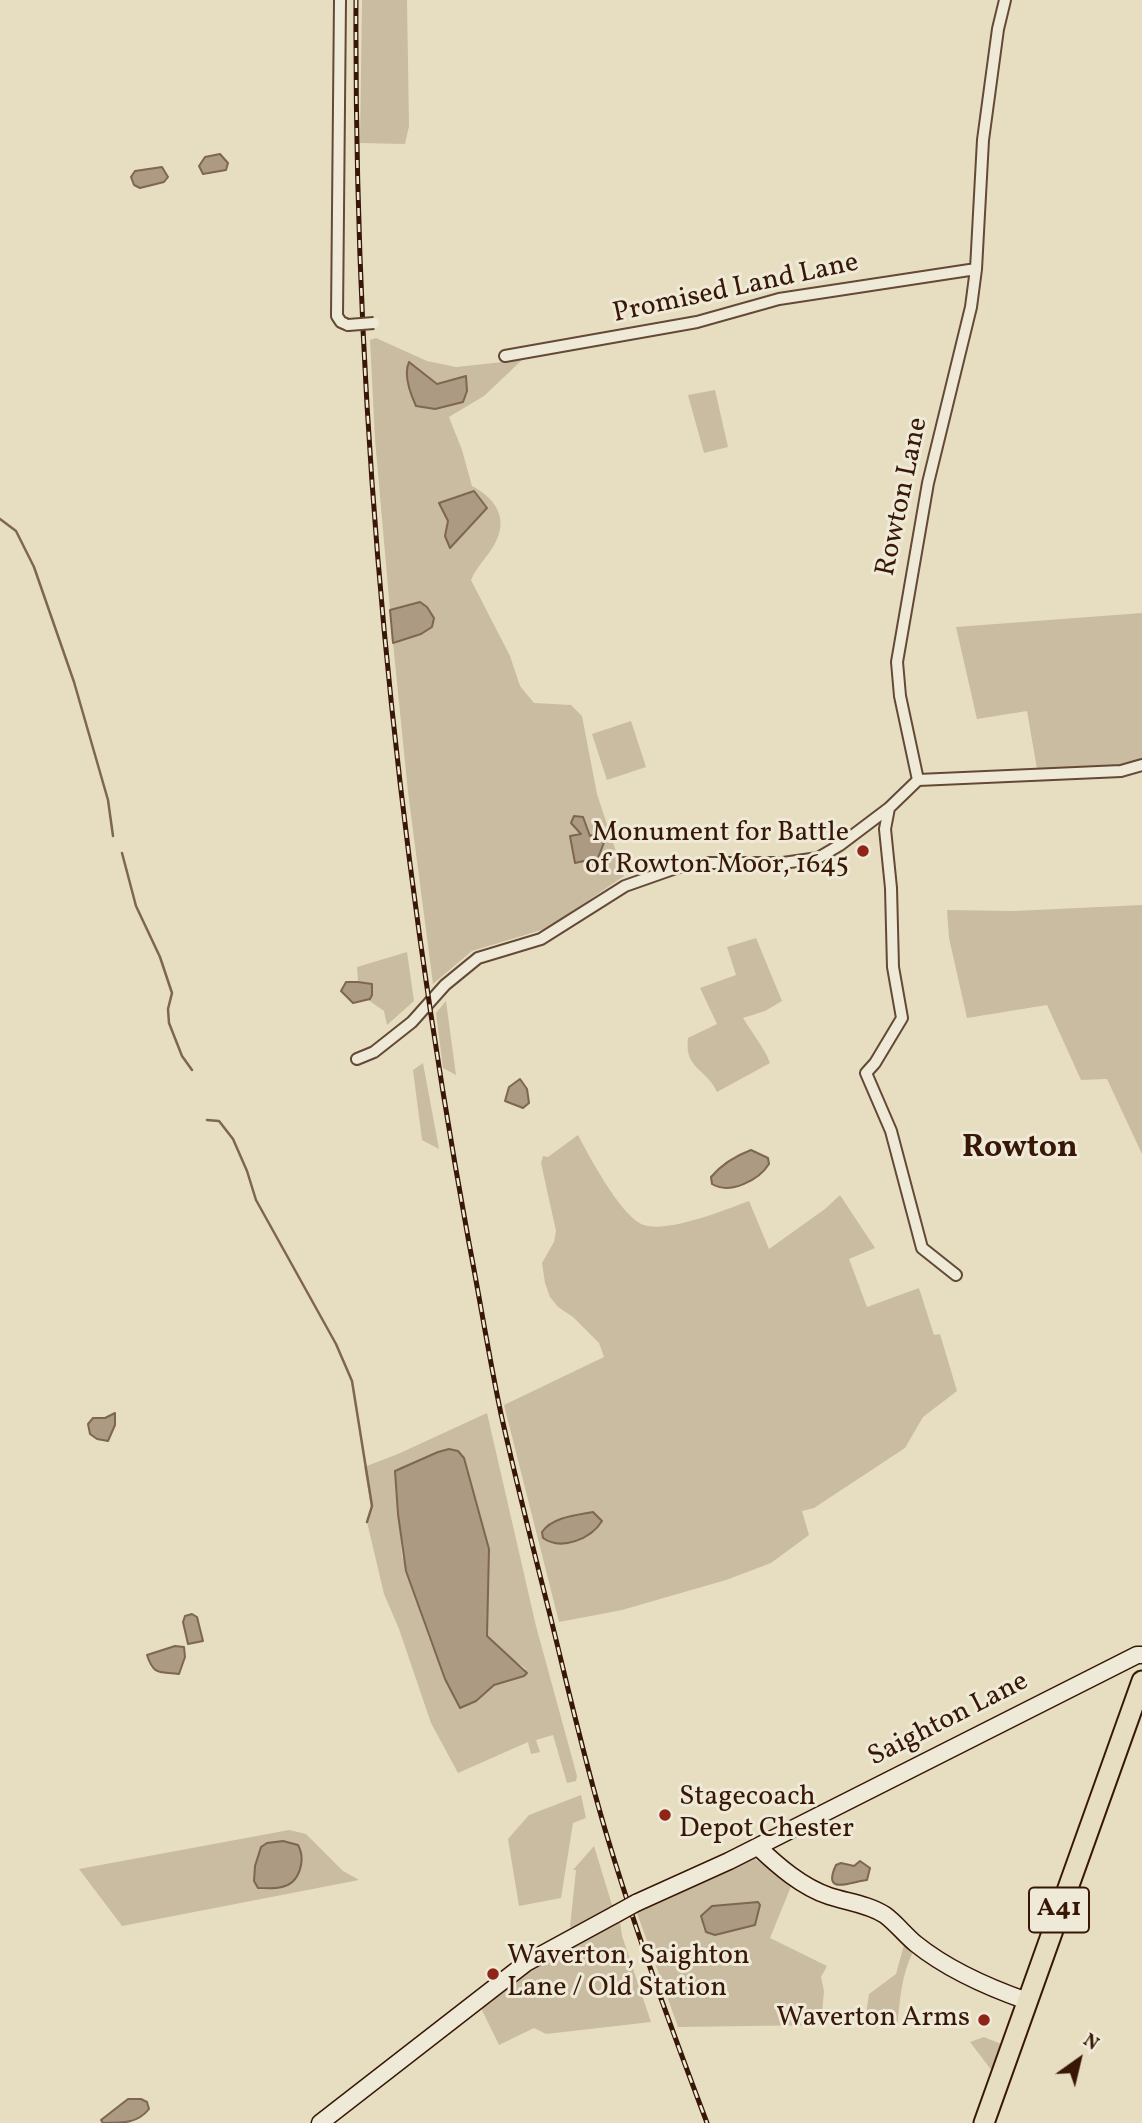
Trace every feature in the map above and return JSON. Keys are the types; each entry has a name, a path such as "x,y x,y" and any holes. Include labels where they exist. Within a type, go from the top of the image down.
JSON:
{"highway":[{"name":"A41","path":"984,2123 1142,1681"}],"street":[{"path":"340,0 337,316 341,322 348,325 373,323"},
{"name":"Rowton Lane","path":"918,780 900,696 897,662 928,483 971,307 976,269 982,140 998,29 1005,0"},
{"name":"Promised Land Lane","path":"505,356 697,322 779,299 976,269"},
{"path":"357,1059 374,1052 412,1022 445,985 478,958 541,939 625,886 688,866 708,863 783,863 818,858 889,808 918,780 1121,771 1142,765"},
{"path":"889,808 885,829 891,888 893,967 902,1018 866,1073 891,1131 922,1248 956,1275"},
{"name":"Saighton Lane","path":"320,2123 526,1963 636,1903 758,1847 1142,1654"},
{"path":"758,1847 774,1862 814,1890 871,1907 933,1955 989,1987 1027,2001"}],"shaded area":[{"path":"362,0 407,0 409,126 405,144 360,143"},
{"path":"220,154 228,163 226,170 203,174 199,166 205,157"},
{"path":"162,167 168,177 164,182 140,188 134,185 131,177 135,171"},
{"path":"376,338 427,361 456,367 522,360 484,396 449,417 472,486 492,501 501,522 494,544 471,580 510,656 520,686 534,703 571,705 582,716 597,794 624,876 548,928 472,951 433,984 408,792 393,643 421,634 426,629 421,602 390,610 375,439 370,340","holes":["439,503 468,531 445,536 448,521"]},
{"path":"409,362 437,384 466,376 467,391 463,402 435,409 416,406 407,378"},
{"path":"715,390 728,447 704,453 688,395"},
{"path":"474,491 487,508 450,548 445,536 448,521 439,503"},
{"path":"420,602 434,618 432,627 421,634 393,643 390,610"},
{"path":"1142,613 1142,758 1125,765 1037,769 1027,711 977,719 956,627"},
{"path":"631,721 646,767 607,780 592,734"},
{"path":"574,816 583,817 590,836 603,831 605,840 598,858 575,863 570,836 581,834 571,823"},
{"path":"1142,905 1142,1154 1107,1079 1081,1080 1047,1005 967,1018 949,938 947,910 1014,911"},
{"path":"756,938 782,1001 765,1011 743,1018 770,1063 717,1092 689,1056 688,1038 717,1024 700,988 736,975 727,947"},
{"path":"407,952 414,1001 387,1025 384,1011 368,1000 369,983 358,982 357,967"},
{"path":"346,982 372,984 370,999 353,1003 341,991"},
{"path":"446,1001 456,1075 443,1068 436,1013"},
{"path":"423,1063 439,1149 422,1140 413,1070"},
{"path":"520,1079 527,1089 529,1103 523,1108 505,1101 509,1087"},
{"path":"578,1135 616,1199 635,1220 644,1225 654,1227 681,1223 749,1201 769,1249 840,1195 875,1248 849,1259 867,1307 919,1288 934,1335 940,1334 957,1391 923,1417 905,1448 814,1508 802,1511 809,1535 771,1563 726,1580 622,1610 559,1622 504,1405 604,1357 599,1343 550,1297 545,1283 542,1263 554,1242 556,1231 541,1163 543,1156 548,1157","holes":["601,1520 597,1528 586,1537 549,1543"]},
{"path":"751,1150 768,1158 769,1164 764,1170 735,1187 712,1184 711,1177 720,1168"},
{"path":"115,1413 115,1425 108,1441 97,1439 90,1434 88,1424 93,1418 105,1418"},
{"path":"487,1413 536,1626 577,1776 576,1781 567,1783 553,1735 536,1740 540,1752 531,1754 528,1742 458,1773 431,1723 399,1629 384,1594 367,1522 371,1506 364,1467","holes":["464,1458 489,1549 487,1636 505,1654 526,1669 494,1685 476,1701 429,1638 402,1556 395,1472"]},
{"path":"449,1449 458,1451 464,1458 489,1549 487,1636 527,1673 494,1685 476,1701 460,1708 445,1679 406,1571 395,1471"},
{"path":"593,1512 602,1521 583,1538 558,1543 543,1538 542,1532 552,1523"},
{"path":"192,1614 197,1617 203,1641 188,1644 183,1622 185,1616"},
{"path":"175,1646 184,1647 185,1657 179,1674 155,1670 147,1655"},
{"path":"581,1795 586,1818 573,1823 561,1898 519,1906 508,1839 529,1815"},
{"path":"289,1830 306,1834 343,1871 359,1880 122,1926 79,1869"},
{"path":"283,1841 298,1845 301,1864 297,1876 282,1887 258,1888 254,1881 255,1866 261,1847 267,1843"},
{"path":"594,1846 612,1905 615,1907 573,1928 570,1927 576,1870 573,1870"},
{"path":"752,1857 792,1884 770,1938 827,1966 821,1977 824,1991 821,2025 678,2027 637,1913"},
{"path":"860,1861 870,1868 867,1880 841,1885 833,1881 836,1865 841,1863 854,1866"},
{"path":"758,1902 760,1905 755,1925 715,1935 706,1932 701,1916 712,1906"},
{"path":"620,1921 622,1936 651,2022 546,2034 534,2028 499,2045 479,2004 552,1954"},
{"path":"904,1945 914,1950 904,1978 897,2028 864,2027 869,1994 896,1974"},
{"path":"984,2037 1004,2045 992,2071 970,2042"},
{"path":"128,2099 141,2099 147,2102 149,2109 130,2121 103,2123 101,2120"}],"waterway":[{"path":"0,519 16,531 34,567 74,682 108,800 113,836"},
{"path":"122,853 136,906 160,957 172,993 168,1009 169,1023 182,1056 192,1070"},
{"path":"207,1120 219,1121 233,1139 256,1200 336,1344 352,1381 372,1506 367,1522"}],"railway":[{"path":"356,0 357,156 371,468 400,779 419,934 443,1089 501,1414 584,1753 630,1908 707,2123"}],"place":[{"name":"Monument for Battle of Rowton Moor, 1645","path":"863,851"},
{"name":"Stagecoach Depot Chester","path":"665,1815"},
{"name":"Waverton, Saighton Lane / Old Station","path":"493,1974"},
{"name":"Waverton Arms","path":"984,2020"}],"district":[{"name":"Rowton","path":"1020,1150"}]}
